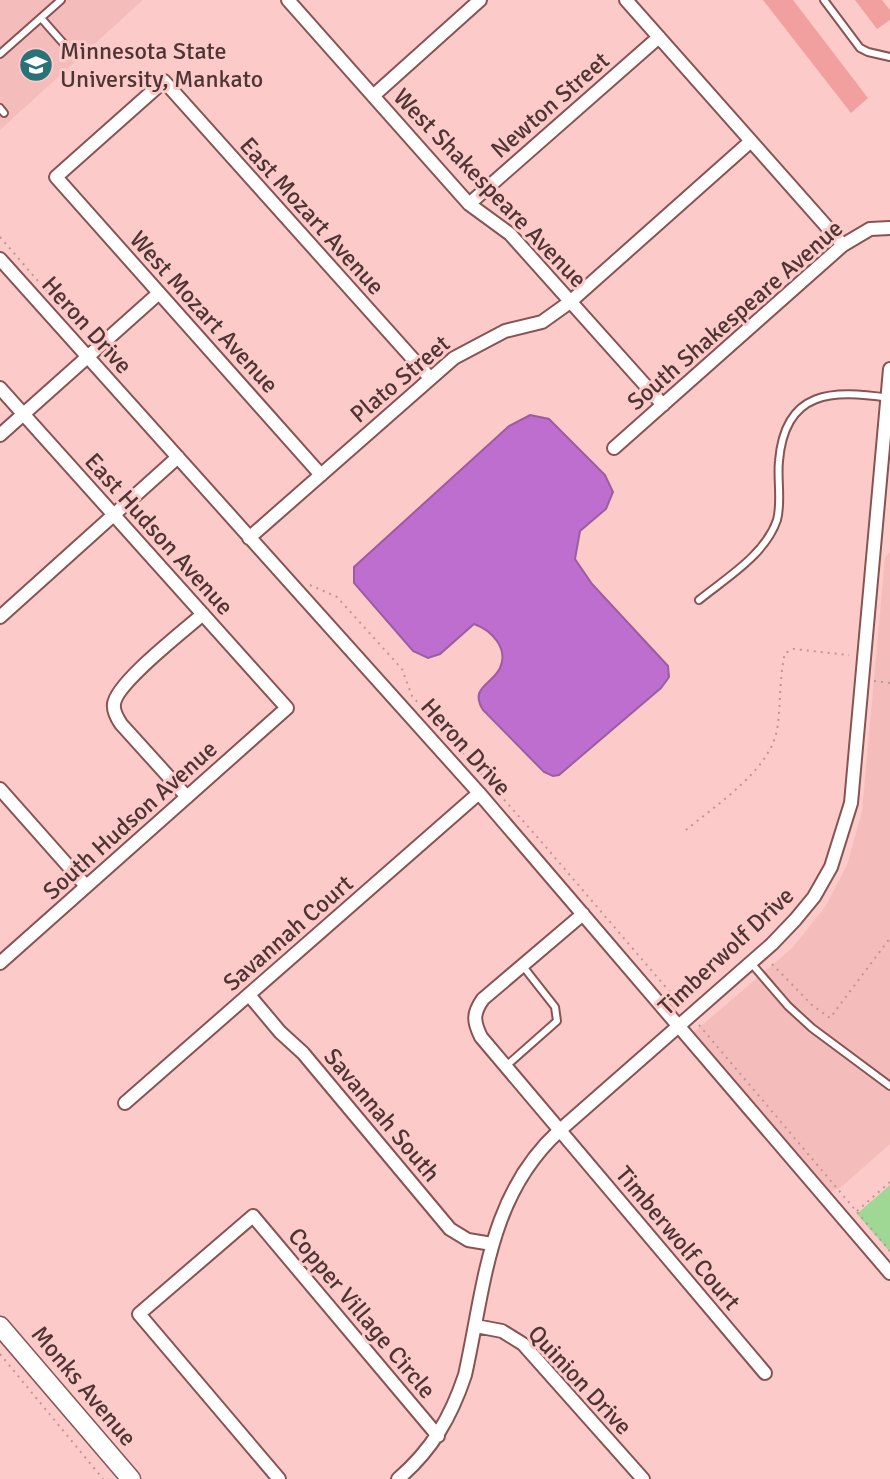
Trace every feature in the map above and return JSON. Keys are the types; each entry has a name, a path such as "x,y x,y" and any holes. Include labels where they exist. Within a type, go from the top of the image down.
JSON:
{"street":[{"name":"West Shakespeare Avenue","path":"288,0 469,204 510,234 663,405"},
{"path":"373,96 480,0"},
{"path":"626,0 843,245"},
{"name":"Newton Street","path":"469,204 659,37"},
{"name":"West Mozart Avenue","path":"164,81 56,177 321,475"},
{"name":"East Mozart Avenue","path":"164,81 429,378"},
{"name":"Plato Street","path":"249,538 454,358 505,331 542,322 570,302 751,141"},
{"name":"South Shakespeare Avenue","path":"614,448 843,245 870,229 890,228"},
{"name":"Heron Drive","path":"0,259 479,793 890,1273"},
{"path":"0,435 159,293"},
{"name":"Timberwolf Drive","path":"398,1479 438,1436 457,1398 476,1326 498,1222 518,1179 532,1159 559,1131 751,963 795,920 814,897 831,867 851,803 890,369"},
{"name":"East Hudson Avenue","path":"0,387 288,708"},
{"path":"0,617 178,457"},
{"path":"187,797 121,724 114,704 123,685 203,614"},
{"name":"South Hudson Avenue","path":"0,963 288,708"},
{"path":"0,789 86,886"},
{"name":"Savannah Court","path":"125,1103 479,793"},
{"path":"522,965 583,914"},
{"name":"Timberwolf Court","path":"522,965 483,999 476,1009 474,1020 481,1037 765,1373"},
{"name":"Savannah South","path":"249,995 280,1032 303,1053 450,1229 468,1240 492,1244"},
{"name":"Copper Village Circle","path":"279,1479 139,1314 253,1216 438,1436"},
{"name":"Monks Avenue","path":"0,1326 131,1479"},
{"name":"Quinion Drive","path":"476,1326 502,1332 523,1344 643,1479"}],"lane":[{"path":"0,54 61,0"},
{"path":"824,0 860,48 890,57"},
{"path":"41,18 71,52"},
{"path":"699,600 757,552 771,532 777,518 779,459 784,435 795,413 817,397 834,393 889,398"},
{"path":"751,963 812,1028 890,1086"},
{"path":"505,1067 557,1021 555,1007 522,965"}],"path":[{"path":"0,237 71,319"},
{"path":"306,583 337,597 402,669 412,696 680,1004"},
{"path":"686,830 757,769 771,748 776,732 785,653 794,649 849,655"},
{"path":"872,681 890,682"},
{"path":"772,964 812,1005 830,1018 890,938"},
{"path":"699,1026 890,1251"},
{"path":"856,1212 890,1182"},
{"path":"0,1354 103,1479"}],"shaded area":[{"name":"Minnesota State University, Mankato","path":"0,0 143,0 0,130"},
{"path":"530,415 549,419 605,475 613,492 606,509 580,531 575,559 592,584 668,666 669,677 661,688 559,775 553,776 544,772 483,710 479,702 480,691 496,674 502,661 500,647 492,635 474,624 440,654 428,658 413,651 354,583 354,567 509,426"},
{"path":"890,552 890,1144 840,1188 830,1192 694,1032 792,948 825,907 847,865 862,811 885,557"}],"green space":[{"path":"890,1185 890,1252 857,1214"}],"building":[{"path":"763,0 793,0 868,98 851,113"},
{"path":"855,0 882,0 890,10 890,20 877,29"}],"place":[{"name":"Minnesota State University, Mankato","path":"36,65"}]}
